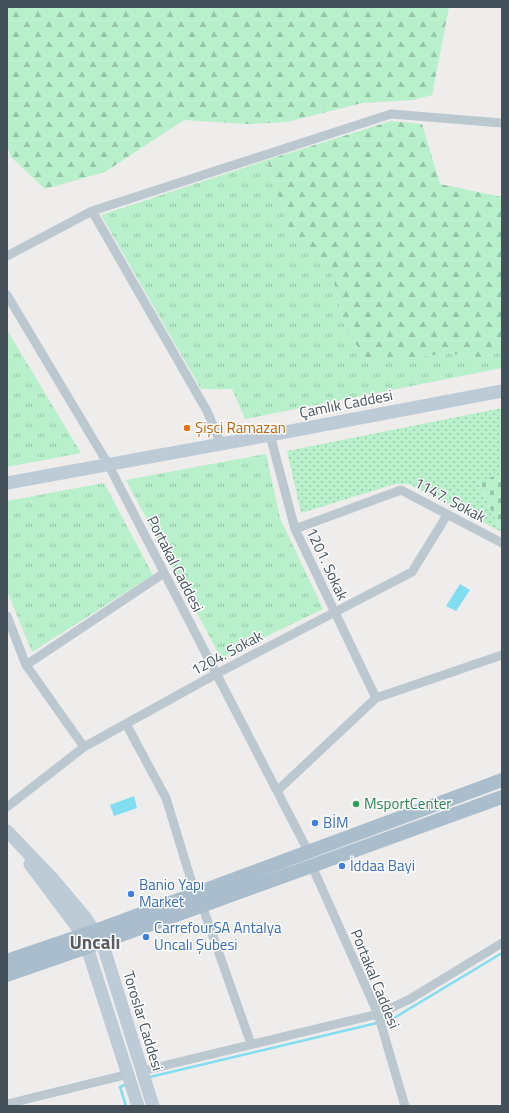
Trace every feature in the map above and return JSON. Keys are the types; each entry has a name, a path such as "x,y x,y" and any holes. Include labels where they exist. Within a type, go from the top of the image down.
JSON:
{"main road":[{"path":"7,975 195,893 502,780"},
{"path":"7,960 92,939 202,905 502,797"}],"street":[{"path":"7,256 92,211 391,114 502,123"},
{"path":"92,211 207,411 221,444"},
{"name":"Portakal Caddesi","path":"7,295 108,464 308,851"},
{"name":"Çamlık Caddesi","path":"7,483 502,391"},
{"name":"1201. Sokak","path":"270,435 295,529 376,698"},
{"name":"1147. Sokak","path":"295,529 401,490 502,543"},
{"name":"1204. Sokak","path":"7,808 84,747 216,674 412,572 447,514"},
{"path":"26,664 164,573"},
{"path":"7,616 26,664 84,747"},
{"path":"277,791 376,698 502,655"},
{"path":"126,724 166,798 195,893"},
{"name":"Toroslar Caddesi","path":"9,833 52,878 92,939 142,1071 152,1106"},
{"name":"Portakal Caddesi","path":"312,866 378,1014 405,1106"},
{"path":"202,905 251,1044"},
{"name":"Toroslar Caddesi","path":"92,939 138,1106"},
{"path":"7,1104 378,1014 394,1008 410,999 502,943"}],"green space":[{"path":"7,7 449,7 432,95 413,100 362,103 287,122 248,124 184,120 105,172 45,189 10,156 7,143"},
{"path":"391,121 422,124 440,184 502,197 502,351 481,358 448,353 371,363 346,332 330,265 289,228 267,160"},
{"path":"267,160 289,228 330,265 346,332 371,363 448,353 481,358 502,351 502,368 245,419 232,389 201,389 101,215"},
{"path":"7,330 81,453 7,467"},
{"path":"502,408 502,474 478,481 500,531 409,484 395,484 301,513 287,451"},
{"path":"266,454 280,518 323,609 221,658 126,480"},
{"path":"502,474 502,532 500,531 478,480"},
{"path":"104,483 153,575 32,652 7,591 7,501"}],"water":[{"path":"460,584 470,590 456,611 446,606"},
{"path":"134,796 137,808 114,816 110,805"}],"waterway":[{"path":"382,1021 394,1018 502,953"},
{"path":"150,1077 377,1023"},
{"path":"126,1106 120,1087 127,1084"}],"place":[{"name":"Şişci Ramazan","path":"187,428"},
{"name":"MsportCenter","path":"356,804"},
{"name":"BİM","path":"315,823"},
{"name":"İddaa Bayi","path":"342,866"},
{"name":"Banio Yapı Market","path":"131,894"},
{"name":"CarrefourSA Antalya Uncalı Şubesi","path":"146,937"}],"district":[{"name":"Uncalı","path":"95,942"}]}
